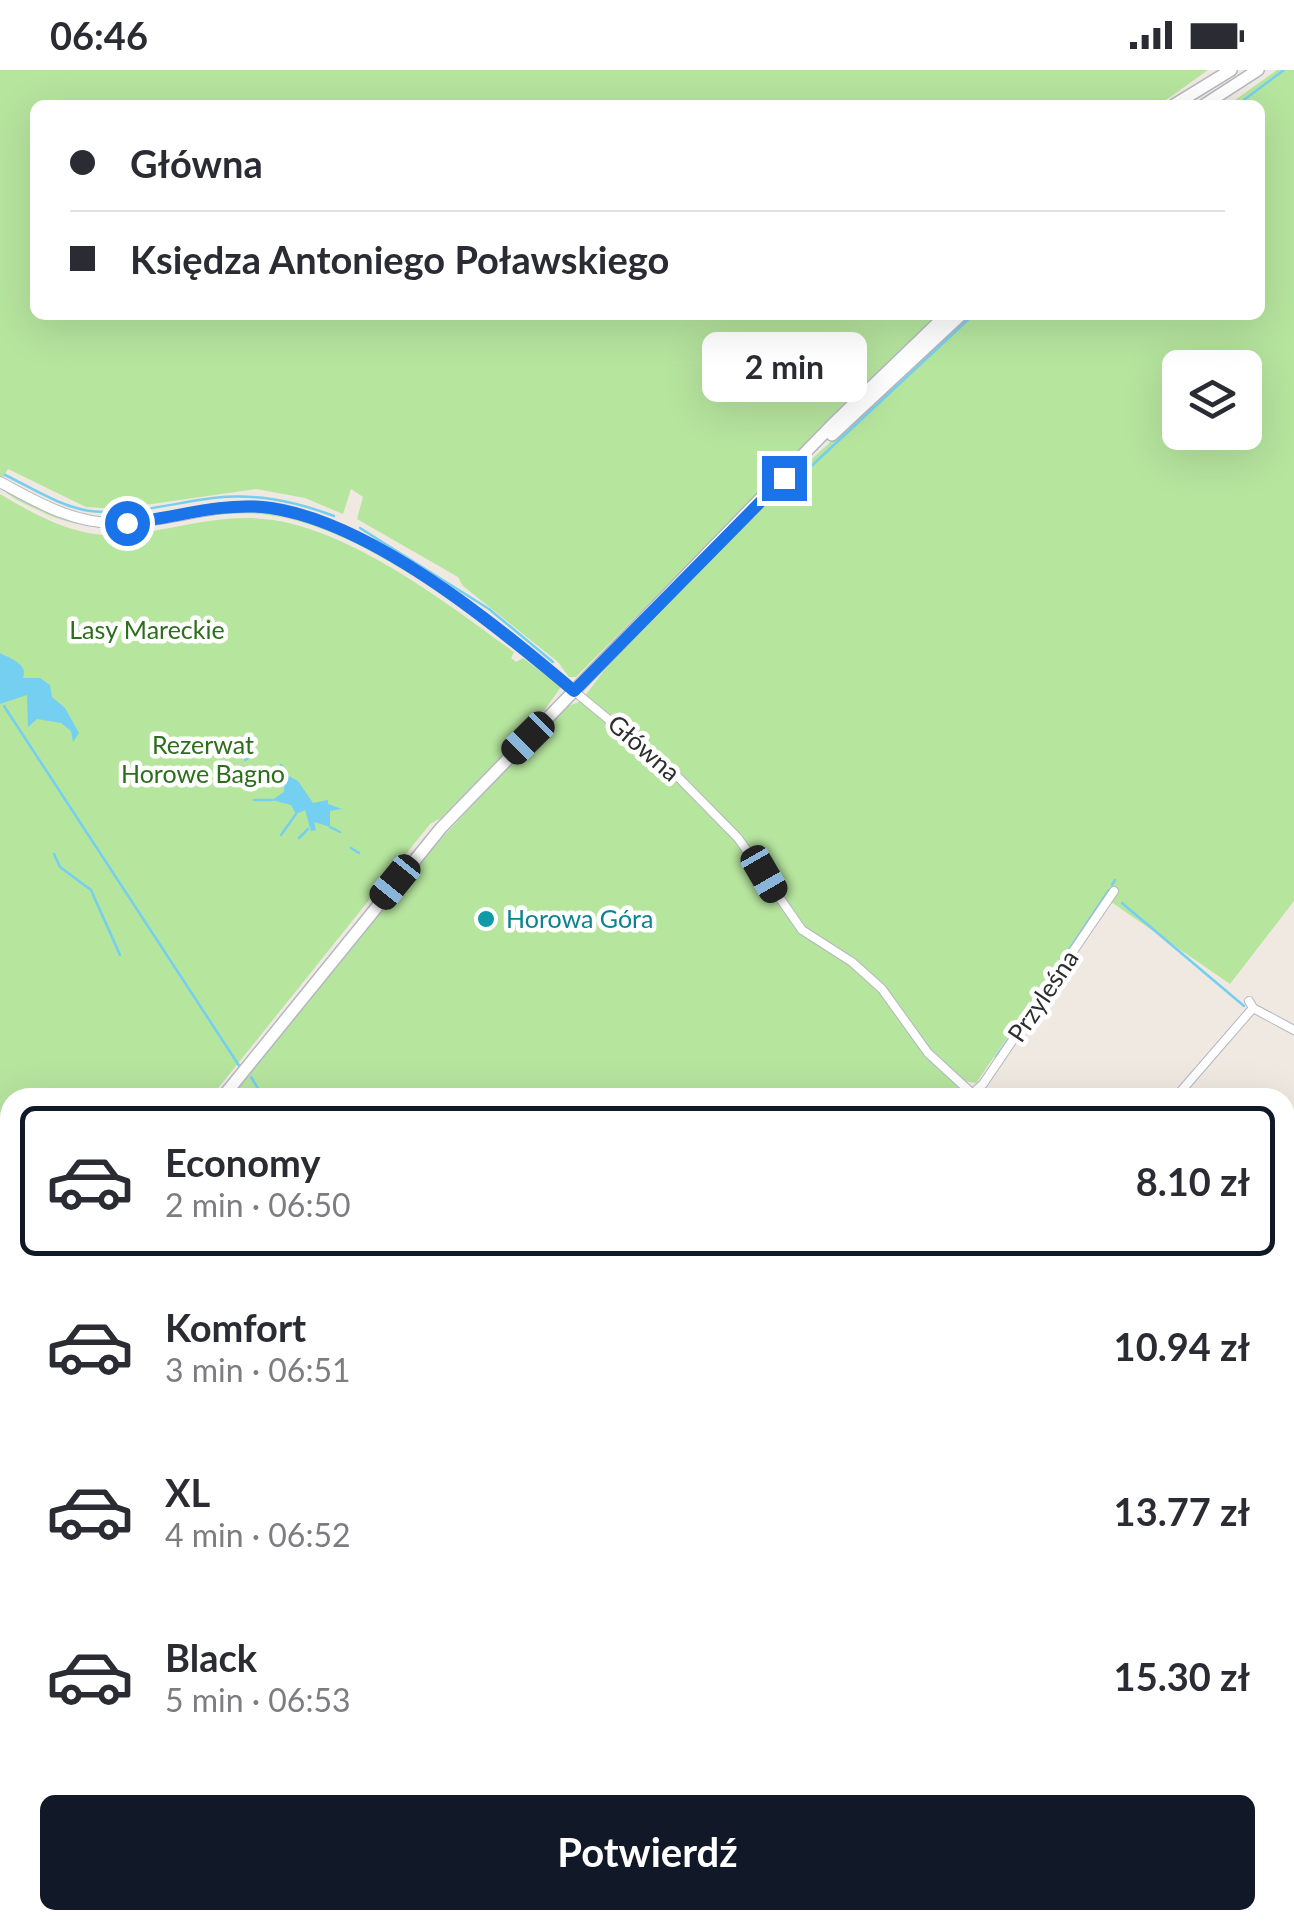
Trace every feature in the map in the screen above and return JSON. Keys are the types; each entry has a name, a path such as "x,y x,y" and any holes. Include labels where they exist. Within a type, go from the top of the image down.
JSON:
{"main road":[{"path":"1182,100 1231,70"},
{"path":"1212,100 1258,70"},
{"path":"230,1088 441,828 941,320"},
{"path":"784,478 956,320"}],"street":[{"name":"Główna","path":"0,482 61,513 108,523 232,506 285,510 380,551 450,594 627,730 689,788 738,838 802,930 852,962 882,989 928,1053 965,1088"},
{"name":"Przyleśna","path":"979,1088 1114,891"},
{"path":"1184,1088 1251,1005 1294,1030"}],"green space":[{"path":"0,70 1208,70 1166,100 30,100 30,320 931,320 576,677 569,677 558,662 463,586 458,577 357,519 363,497 351,489 343,514 305,498 256,489 117,509 86,507 8,469 0,482"},
{"path":"1277,70 1294,70 1294,901 1230,984 1104,897 976,1083 964,1081 961,1088 237,1088 403,879 566,707 581,701 609,664 784,484 965,320 1265,320 1265,100 1235,100"},
{"path":"0,487 44,511 78,523 69,522 33,508"},
{"name":"Rezerwat Horowe Bagno","path":"0,494 58,524 104,535 235,518 304,527 336,539 400,573 514,652 511,658 516,662 523,658 561,687 538,719 441,818 430,824 218,1088 0,1088"},
{"path":"258,511 323,527 392,562 512,645 404,571 316,527 254,514 176,520"},
{"path":"176,520 153,524 101,527"}],"water":[{"path":"0,653 21,665 23,678 40,678 50,685 52,697 65,708 79,733 73,742 71,731 61,723 37,719 28,727 27,695 0,704"},
{"path":"285,774 298,781 313,803 328,800 328,804 342,809 330,811 330,827 314,822 316,830 311,831 305,810 296,814 291,805 272,800 284,792"}],"waterway":[{"path":"1244,100 1284,70"},
{"path":"790,486 968,320"},
{"path":"5,475 57,501 90,511 136,510 244,497 289,502 334,516"},
{"path":"360,528 489,609 553,662"},
{"path":"4,706 240,1067"},
{"path":"245,760 255,754"},
{"path":"281,765 285,774"},
{"path":"254,800 272,800"},
{"path":"281,835 296,814"},
{"path":"330,827 340,832"},
{"path":"299,838 308,829"},
{"path":"351,848 359,853"},
{"path":"54,854 60,867 91,890 120,955"},
{"path":"1112,885 1115,880"},
{"path":"1034,1002 1109,890"},
{"path":"1122,903 1244,1006"},
{"path":"996,1057 1012,1034"},
{"path":"251,1077 258,1088"}],"place":[{"name":"Horowa Góra","path":"486,919"}],"route":[{"path":"127,523 232,506 285,510 310,518 380,551 450,594 483,616 574,691 784,478"}],"park label":[{"name":"Lasy Mareckie","path":"147,630"}]}
